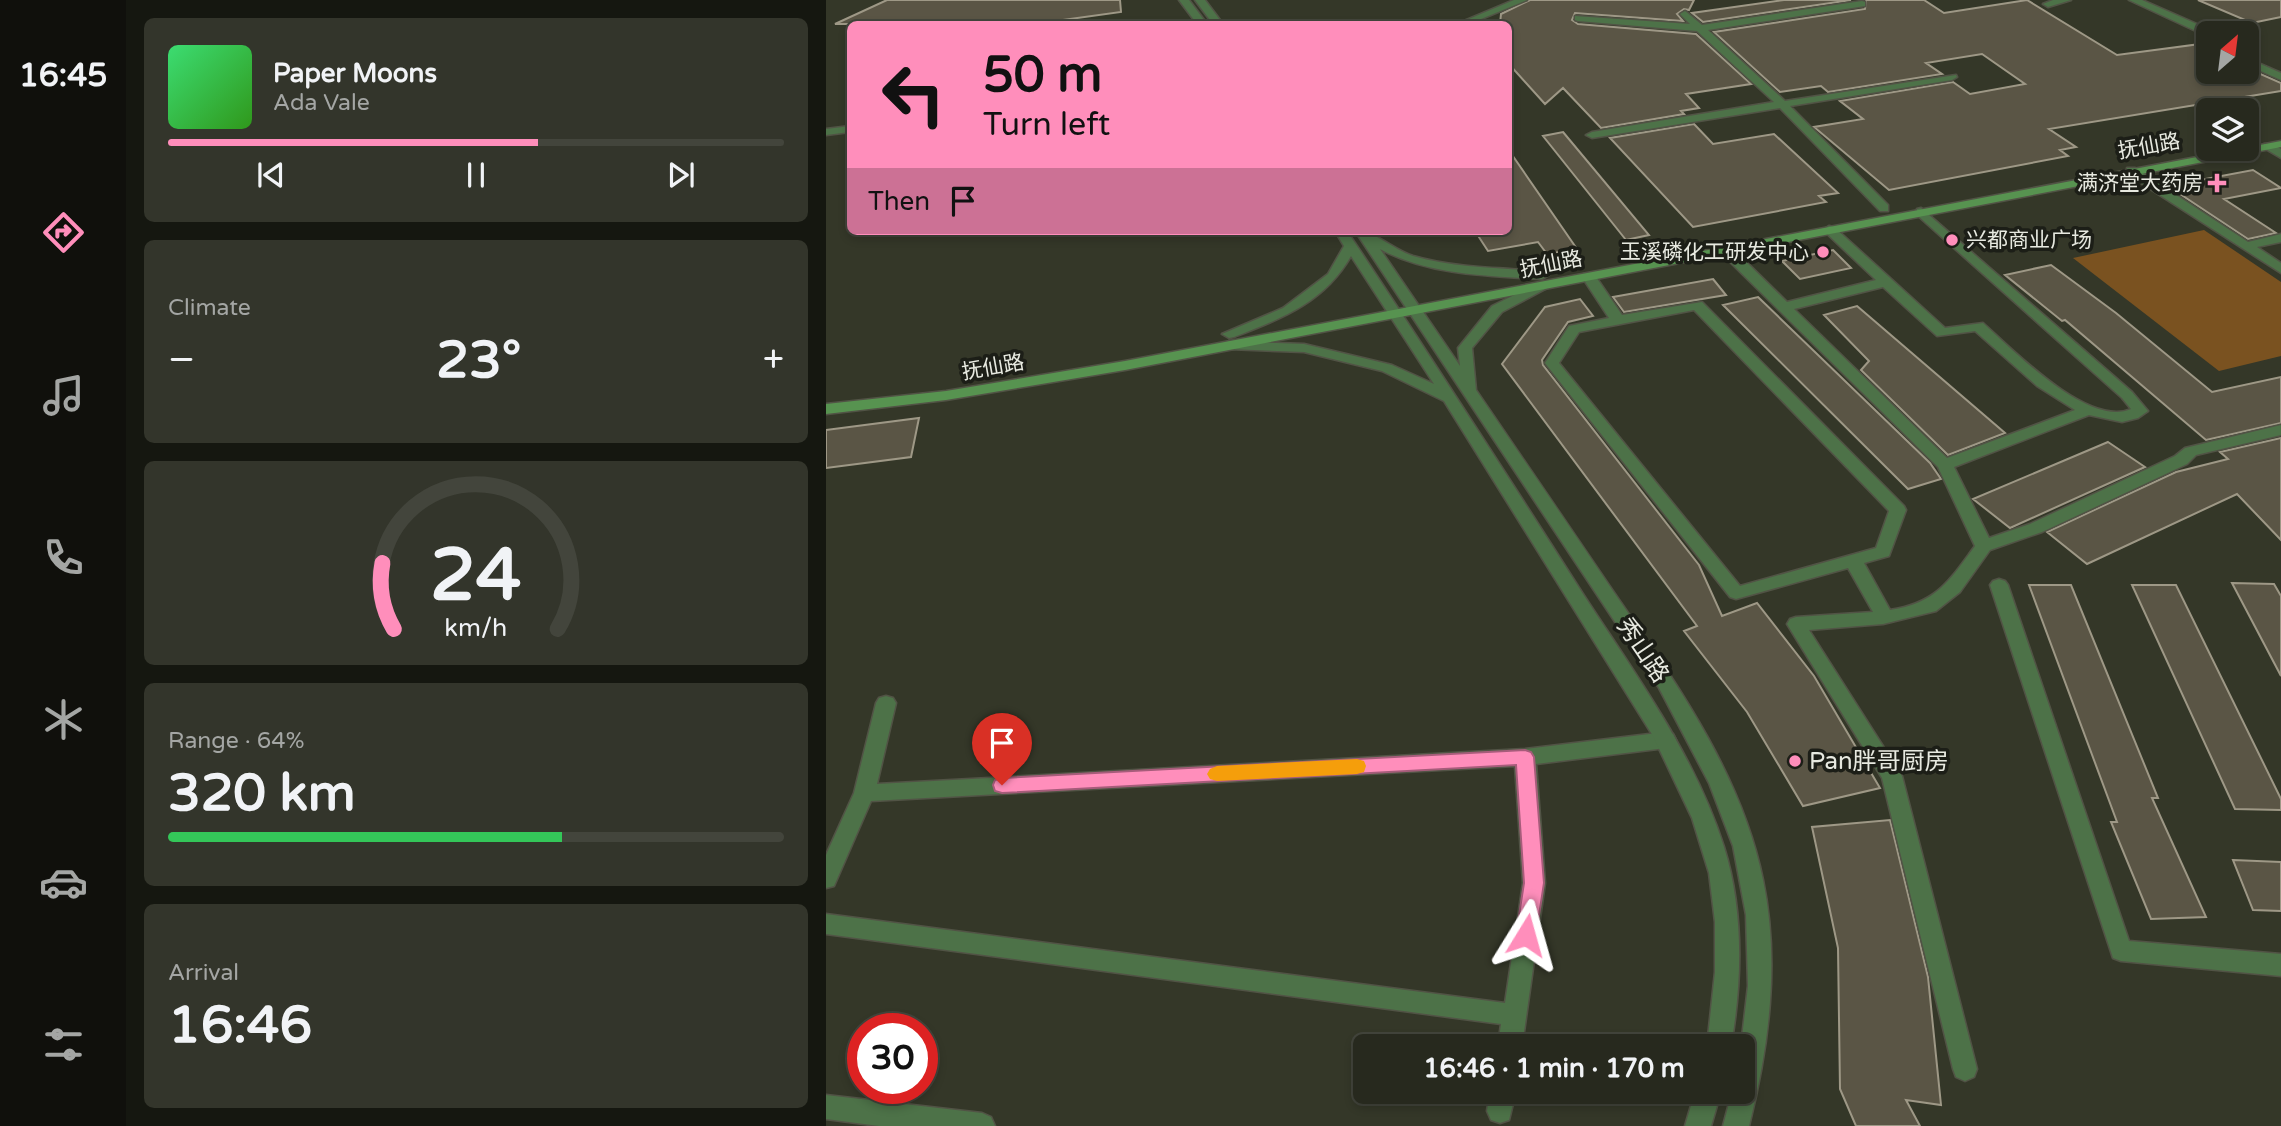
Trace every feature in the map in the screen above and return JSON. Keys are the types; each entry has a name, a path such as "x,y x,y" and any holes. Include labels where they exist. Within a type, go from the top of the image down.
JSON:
{"main road":[{"path":"2259,138 2281,134"},
{"name":"抚仙路","path":"1543,281 1589,277 2131,170 2274,145"},
{"name":"抚仙路","path":"826,409 919,401 1543,281 1884,208 2196,149"},
{"name":"抚仙路","path":"826,398 921,391 1229,340"}],"street":[{"path":"1184,0 1200,21"},
{"path":"1200,0 1215,21"},
{"path":"1470,21 1522,0"},
{"path":"2048,5 2066,0"},
{"path":"2134,0 2196,27"},
{"path":"1578,18 1700,28 1862,4"},
{"path":"1685,14 1784,106 1884,208"},
{"path":"2259,67 2281,77"},
{"path":"1592,135 1952,77"},
{"path":"826,132 847,129"},
{"path":"2274,145 2281,154"},
{"path":"2131,170 2281,269"},
{"path":"1829,230 1942,333 1978,326 2048,387 2088,410 2122,418 2140,411 2107,377 1921,212"},
{"path":"1229,340 1288,311 1333,276 1354,236 1408,259 1543,281"},
{"name":"秀山路","path":"1354,236 1412,306 1666,683 1689,723 1735,820 1751,876 1759,960 1755,1042 1736,1126"},
{"name":"秀山路","path":"1354,236 1393,310 1666,740 1706,825 1720,878 1726,957 1721,1034"},
{"path":"2246,246 2281,238"},
{"path":"1726,250 1945,465 1983,546"},
{"path":"1589,277 1618,320"},
{"path":"1471,391 1465,348 1497,309 1543,281"},
{"path":"1784,307 1886,282"},
{"path":"1697,305 1898,510 1883,552 1736,593 1552,363 1574,329 1618,320 1697,305"},
{"path":"1229,340 1304,348 1387,368 1451,398"},
{"path":"1945,465 2088,410"},
{"path":"1965,1069 1892,776 1796,624 1885,617 1930,606 1953,588 1983,546 2036,528 2181,460 2190,451 2281,429"},
{"path":"1853,560 1885,617"},
{"path":"1999,585 2121,951 2281,965"},
{"path":"826,880 864,793 886,703"},
{"path":"864,793 1525,757 1666,740"},
{"path":"1512,1034 1534,883 1525,757"},
{"path":"826,924 1514,1014"},
{"path":"1698,1126 1704,1104"},
{"path":"826,1107 982,1126"}],"shaded area":[{"path":"2204,230 2281,282 2281,356 2219,371 2073,258"}],"building":[{"path":"887,0 1120,0 1121,12 1061,21 847,21 847,24 835,24"},
{"path":"1530,0 1694,0 1689,10 1684,9 1677,14 1683,21 1575,13 1572,20 1578,24 1696,34 1751,84 1686,94 1699,108 1681,111 1684,114 1601,128 1563,88 1545,104 1512,67 1512,21 1500,21 1501,14"},
{"path":"1784,0 1851,0 1703,22 1692,13"},
{"path":"1866,0 1924,0 1944,13 2027,0 2117,55 2196,45 2196,84 2259,84 2259,73 2281,83 2281,91 2238,98 2196,98 2196,105 2049,129 2076,147 2060,150 2068,156 1889,190 1814,127 1863,119 1840,101 1953,82 1970,94 2025,84 1982,54 1926,63 1942,74 1828,92 1821,86 1780,92 1714,32 1865,9"},
{"path":"2198,0 2281,0 2281,17 2247,21"},
{"path":"1694,124 1713,144 1774,134 1838,193 1819,196 1826,202 1693,227 1610,138"},
{"path":"1563,132 1649,235 1626,240 1543,136"},
{"path":"1512,155 1577,249 1547,254 1538,242 1488,251 1478,235 1512,235"},
{"path":"2253,170 2281,188 2224,199 2276,233 2248,239 2168,186"},
{"path":"1833,250 1851,268 1800,279 1782,261"},
{"path":"2051,265 2116,313 2212,392 2281,377 2281,423 2206,440 2065,320 2062,321 2005,275"},
{"path":"1713,279 1726,295 1624,312 1613,297"},
{"path":"1758,297 1930,463 1941,479 1908,489 1723,305"},
{"path":"1580,299 1593,316 1568,322 1542,360 1543,365 1699,565 1722,616 1757,603 1814,676 1880,788 1803,806 1747,712 1684,631 1697,626 1502,364 1545,307"},
{"path":"1857,306 2005,433 1948,455 1861,370 1869,361 1824,315"},
{"path":"919,418 911,457 826,468 826,430"},
{"path":"2281,438 2281,540 2237,494 2087,564 2047,532 2176,472 2228,459 2220,452"},
{"path":"2108,442 2145,467 2010,528 1973,499"},
{"path":"2232,583 2274,584 2281,596 2281,676"},
{"path":"2029,585 2071,585 2158,798 2152,798 2206,917 2151,919 2111,822 2117,822"},
{"path":"2132,585 2176,585 2281,799 2281,810 2235,809"},
{"path":"1890,820 1928,977 1941,1105 1906,1100 1920,1126 1856,1126 1840,1089 1838,948 1812,827"},
{"path":"2233,860 2281,862 2281,911 2253,910"}],"slow traffic":[{"path":"1217,774 1357,766"}],"place":[{"name":"满济堂大药房","path":"2217,183"},
{"name":"兴都商业广场","path":"1952,240"},
{"name":"玉溪磷化工研发中心","path":"1823,252"},
{"name":"Pan胖哥厨房","path":"1795,761"}],"route":[{"path":"1002,785 1525,757 1534,883 1526,935"}]}
